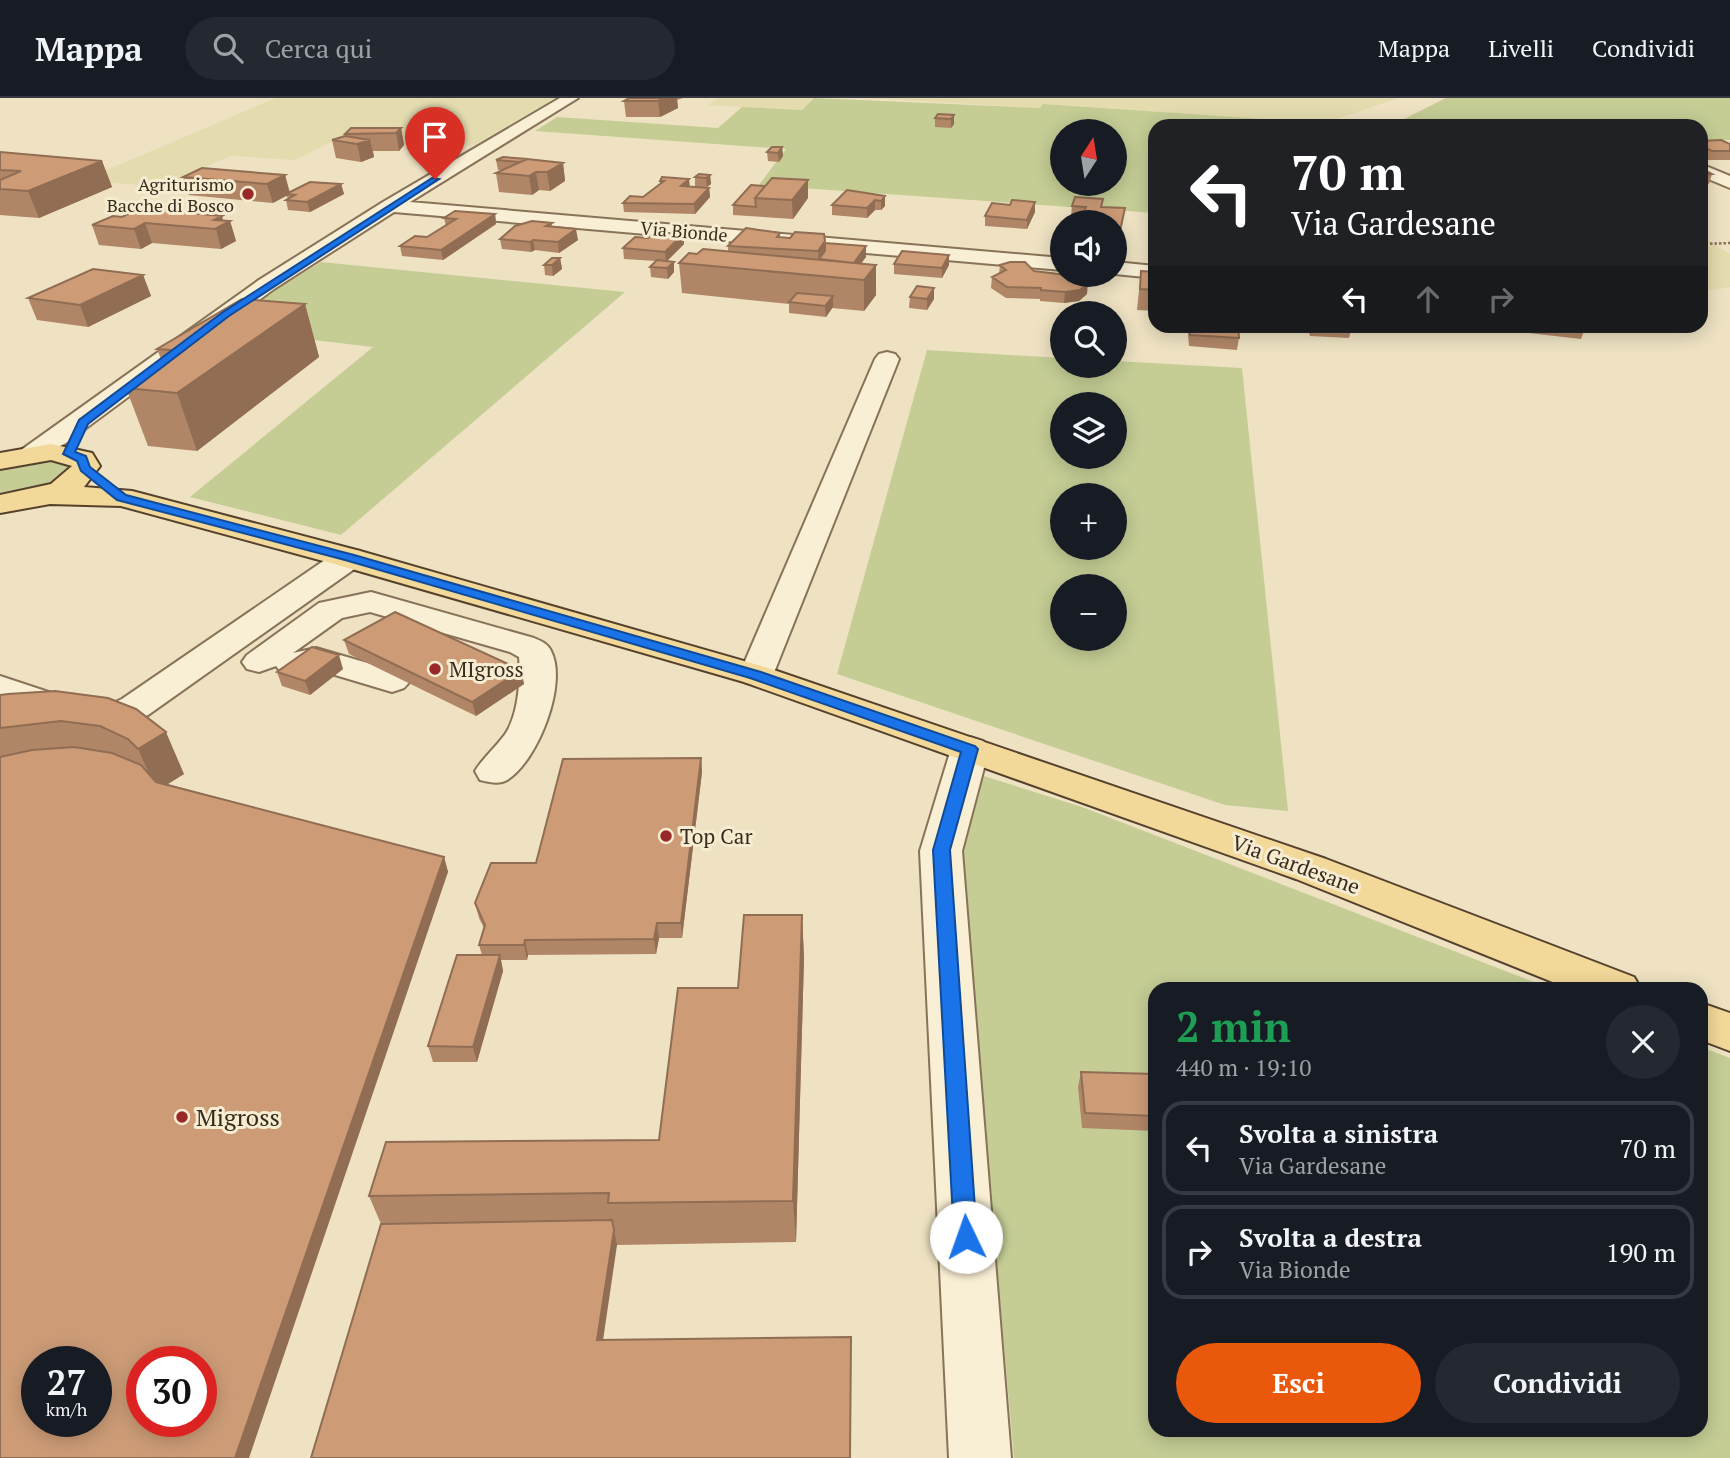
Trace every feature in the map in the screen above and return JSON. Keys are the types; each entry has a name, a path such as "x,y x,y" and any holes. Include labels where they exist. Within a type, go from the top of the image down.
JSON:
{"main road":[{"path":"10,457 77,461 70,485 17,504"},
{"name":"Via Gardesane","path":"77,461 121,497"},
{"name":"Via Gardesane","path":"17,504 121,497 349,558 755,675 1311,869 1600,982"},
{"path":"1708,1024 1730,1032"}],"street":[{"path":"10,457 83,423 226,314 390,206 571,98"},
{"path":"1708,172 1730,183"},
{"name":"Via Bionde","path":"390,206 1050,263"},
{"path":"1127,269 1148,271"},
{"path":"755,675 887,359"},
{"path":"77,461 83,423"},
{"path":"0,687 102,722 135,707 349,558"},
{"path":"259,662 331,610 371,602 522,645 535,652 538,660 525,733 494,771"},
{"path":"447,648 458,642 535,681"},
{"path":"216,650 278,667 316,658 392,681 397,677"},
{"path":"970,749 942,850 980,1458"}],"path":[{"path":"1708,244 1730,243"}],"shaded area":[{"path":"276,98 556,98 472,146 342,137 295,160 230,156 160,187 83,180"},
{"path":"718,98 814,98 802,110 708,105"},
{"path":"865,98 1399,98 1336,119 1265,119 1044,104 1040,108"},
{"path":"1708,240 1730,254 1730,287 1708,291"}],"green space":[{"path":"814,98 1040,108 1043,104 1265,119 1148,119 1148,213 759,185 786,149 535,131 557,117 718,128 742,107 802,110"},
{"path":"1446,98 1730,98 1730,140 1708,141 1708,119 1404,119"},
{"path":"321,262 625,292 341,535 190,497 373,347 245,332 235,315"},
{"path":"927,350 1050,357 1050,378 1127,378 1127,362 1242,368 1288,811 1225,805 837,674"},
{"path":"42,457 64,461 70,471 57,484 0,497 0,466"},
{"path":"952,766 1082,807 1534,982 1148,982 1148,1437 1708,1437 1708,1050 1730,1058 1730,1458 1014,1458"}],"building":[{"path":"629,98 664,98 658,101 624,101"},
{"path":"938,114 954,115 951,119 935,118"},
{"path":"351,128 401,128 396,133 345,134"},
{"path":"345,136 370,140 357,144 332,140"},
{"path":"1721,140 1730,144 1730,151 1708,149 1708,141"},
{"path":"772,147 782,147 778,153 767,152"},
{"path":"0,152 102,161 28,191 0,189 0,180 21,171 0,170"},
{"path":"503,157 528,159 520,162 496,160"},
{"path":"527,159 563,163 547,172 536,172 529,176 496,173"},
{"path":"202,168 285,175 267,184 183,177"},
{"path":"699,174 710,175 706,178 695,177"},
{"path":"662,177 689,179 681,186 709,188 694,204 623,203 630,196 643,197 664,181 660,181"},
{"path":"772,178 808,180 792,200 755,198"},
{"path":"310,182 341,184 307,202 286,200 295,195 286,194"},
{"path":"751,185 765,186 755,198 756,207 733,205"},
{"path":"847,190 885,196 881,201 875,200 867,208 832,205"},
{"path":"1075,197 1103,199 1101,207 1125,208 1085,210 1086,207 1072,206"},
{"path":"1012,200 1035,202 1027,220 985,216 992,203 1010,205"},
{"path":"146,205 178,208 170,211 222,216 214,220 230,221 215,229 145,223 134,229 92,225 113,216 122,217"},
{"path":"455,211 495,214 441,250 400,246 415,236 427,237 456,219 444,218"},
{"path":"532,221 552,223 546,226 576,229 558,242 500,239 515,226"},
{"path":"746,228 780,233 777,237 790,238 795,232 824,234 825,241 818,251 728,246"},
{"path":"655,232 683,234 665,252 623,248 635,237 648,238"},
{"path":"825,243 866,246 854,263 819,259 825,251"},
{"path":"703,249 876,265 864,280 679,263 689,253 697,254"},
{"path":"902,251 949,255 942,268 894,264"},
{"path":"552,258 560,258 552,265 544,265"},
{"path":"657,260 674,262 667,268 650,267"},
{"path":"1025,262 1034,271 1050,273 1050,287 1083,287 1065,292 1007,287 992,277 1006,270 1000,265"},
{"path":"93,269 143,275 80,305 28,298"},
{"path":"1141,271 1148,272 1148,290 1140,289"},
{"path":"917,286 934,288 927,299 910,297"},
{"path":"797,293 833,296 825,306 789,302"},
{"path":"242,299 305,304 177,393 126,388 183,351 157,349"},
{"path":"1239,333 1239,338 1190,335"},
{"path":"395,612 521,670 472,702 344,640"},
{"path":"312,647 339,655 305,681 277,672"},
{"path":"55,691 108,698 136,709 166,732 138,749 128,739 100,726 61,721 0,728 0,695"},
{"name":"Migross","path":"74,747 112,753 141,765 156,782 444,857 235,1458 0,1458 0,757 32,750"},
{"path":"701,758 681,923 657,923 654,939 525,940 524,945 479,945 485,925 475,903 491,863 536,863 563,759"},
{"path":"744,915 802,915 793,1201 608,1203 609,1193 369,1196 386,1142 659,1140 678,988 738,988"},
{"path":"457,955 500,955 473,1047 428,1046"},
{"path":"1081,1072 1148,1074 1148,1116 1085,1113"},
{"path":"612,1220 614,1230 597,1340 851,1337 850,1458 311,1458 381,1224"}],"place":[{"name":"Agriturismo Bacche di Bosco","path":"248,194"},
{"name":"MIgross","path":"435,669"},
{"name":"Top Car","path":"666,836"},
{"name":"Migross","path":"182,1117"}],"route":[{"path":"435,179 226,314 83,423 69,454 82,458 85,469 121,497 349,558 755,675 970,749 942,850 966,1237"}]}
